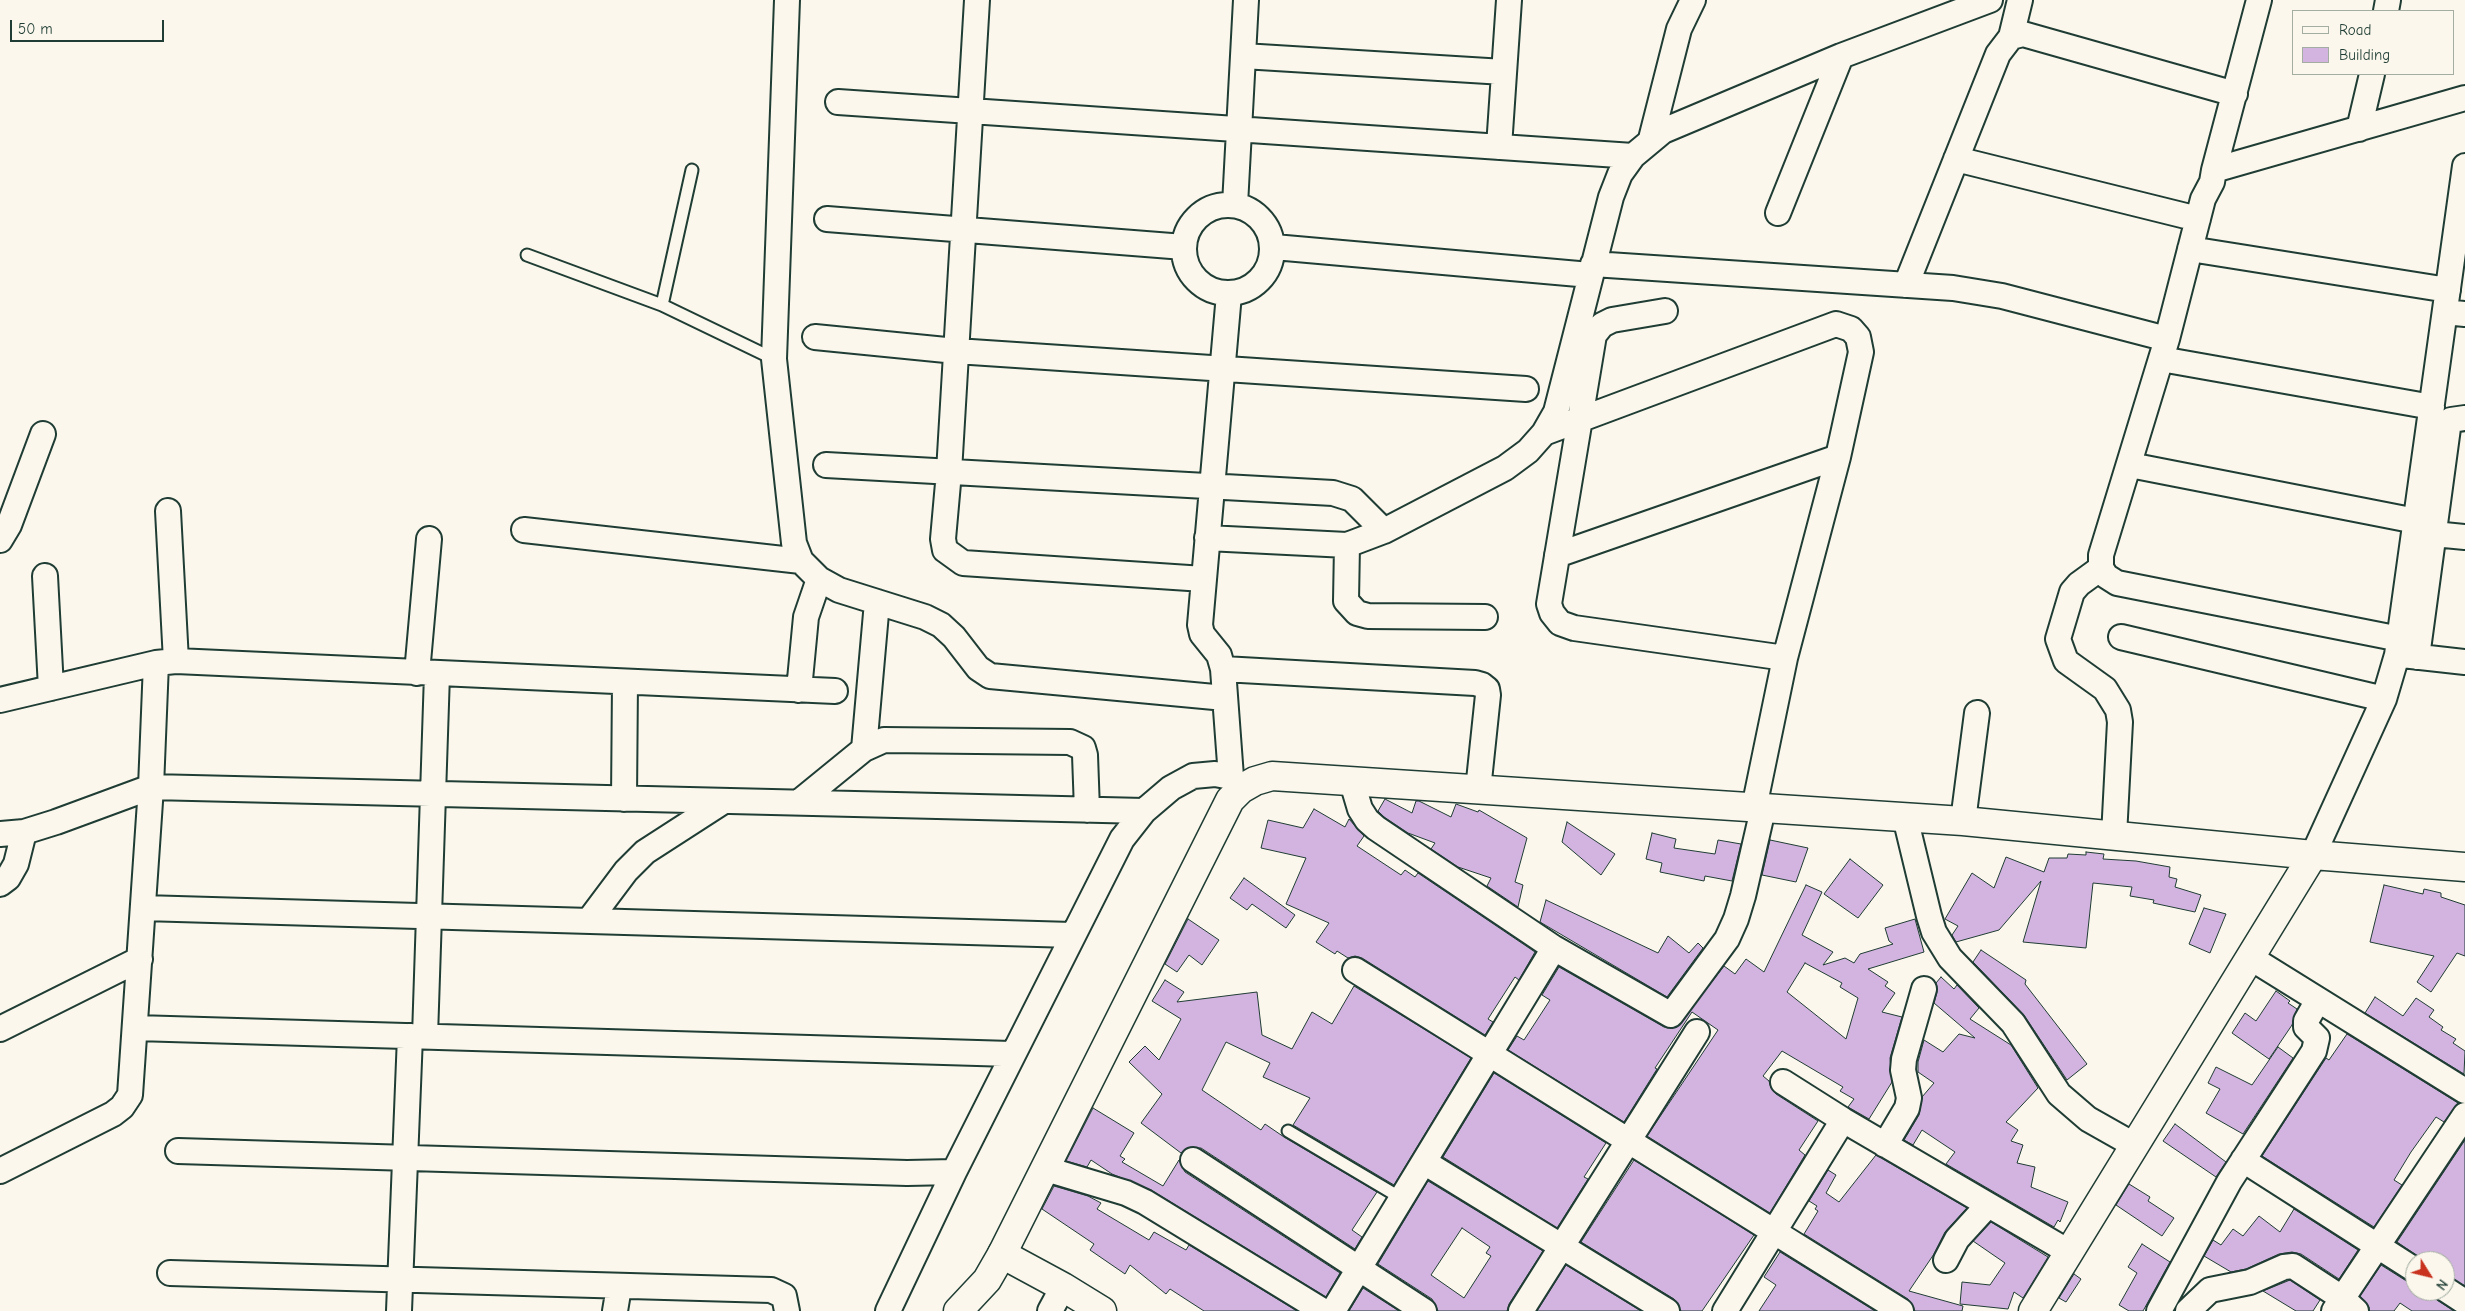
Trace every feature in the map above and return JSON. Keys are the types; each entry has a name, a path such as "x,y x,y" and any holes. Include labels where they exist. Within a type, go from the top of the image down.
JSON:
{"street":[{"path":"977,0 949,472 943,539 945,550 963,563 1204,580"},
{"path":"1235,205 1246,0"},
{"path":"1498,147 1509,0"},
{"path":"1651,139 1679,29 1693,0"},
{"path":"1207,538 1347,545 1384,530 1505,468 1528,451 1544,434 1556,412 1611,196 1620,174 1633,156 1651,139 1663,131 1841,56 1990,0"},
{"path":"1906,285 1998,54 2011,37 2020,0"},
{"path":"2259,0 2235,94 2190,248 2164,349 2101,555 2101,568 2106,576 2117,583 2405,650 2465,662"},
{"path":"788,1 774,359 794,543 801,561 819,579 839,590 925,616 941,625 954,637 978,668 990,676 1225,698"},
{"path":"2011,37 2023,34 2235,94"},
{"path":"1243,56 1504,72"},
{"path":"1778,213 1841,56"},
{"path":"2359,129 2372,75"},
{"path":"2214,170 2465,98"},
{"path":"838,102 971,109 1633,156"},
{"path":"1956,159 2198,220"},
{"path":"2425,527 2432,407 2453,305 2465,166"},
{"path":"1235,205 1249,210 1261,218 1269,231 1274,247 1272,260 1266,273 1256,284 1243,291 1229,294 1215,292 1202,285 1189,268 1184,248 1187,233 1194,220 1213,208 1235,205"},
{"path":"827,219 1184,248"},
{"path":"1274,247 1591,269 1953,288 2002,296 2164,349 2432,407"},
{"path":"2190,248 2453,305"},
{"path":"958,1311 987,1280 1002,1254 1230,800 1236,783 1223,669 1219,655 1202,634 1200,625 1229,294"},
{"path":"1665,311 1612,320 1602,325 1594,335 1549,604 1552,613 1560,623 1574,628 1785,658"},
{"path":"1352,782 1360,809 1366,820 1376,828 1554,948 1671,1015 1727,938 1743,896 1785,658 1838,456 1861,352 1858,337 1851,329 1836,324 1544,434"},
{"path":"815,337 956,351 1526,389"},
{"path":"2033,1311 2314,856 2405,650 2425,527 2448,428 2451,420 2465,418"},
{"path":"0,540 8,525 43,434"},
{"path":"1557,555 1838,456"},
{"path":"826,464 1333,493 1352,499 1384,530"},
{"path":"2130,465 2465,537"},
{"path":"0,1171 113,1114 122,1107 130,1095 151,787 166,662 168,511"},
{"path":"524,530 801,561"},
{"path":"398,1311 403,1158 418,1036 429,915 434,794 427,673 429,539"},
{"path":"1347,545 1346,602 1357,613 1368,616 1485,617"},
{"path":"2101,568 2079,584 2072,592 2058,639 2066,660 2104,689 2118,710 2120,722 2114,836"},
{"path":"45,576 50,688"},
{"path":"799,690 806,617 819,579"},
{"path":"864,749 877,602"},
{"path":"2121,637 2384,699"},
{"path":"0,700 166,662 835,691"},
{"path":"1223,669 1465,682 1482,685 1488,689 1488,695 1478,790"},
{"path":"624,799 625,682"},
{"path":"1963,821 1977,713"},
{"path":"799,802 864,749 884,740 1076,744 1083,748 1085,755 1087,810"},
{"path":"888,1311 1012,1054 1122,838 1144,811 1171,788 1193,776 1216,774 1236,783 1255,781 1272,776 1963,821 2314,856 2465,867"},
{"path":"0,834 24,832 151,787 1144,811"},
{"path":"590,919 626,871 645,852 724,801"},
{"path":"1905,817 1934,932 1950,958 2013,1023 2059,1094 2088,1119 2134,1145"},
{"path":"0,884 8,878 16,864 24,832"},
{"path":"143,908 590,919 1072,935"},
{"path":"1333,1311 1554,948"},
{"path":"2251,958 2465,1091"},
{"path":"0,1028 140,959"},
{"path":"1355,970 1901,1311"},
{"path":"1885,1145 1907,1108 1909,1098 1903,1070 1904,1059 1924,989"},
{"path":"2159,1311 2243,1160 2314,1051 2317,1038 2306,1027 2306,1021 2318,1000"},
{"path":"136,1028 1012,1054"},
{"path":"1521,1311 1697,1032"},
{"path":"1783,1082 1885,1145 2070,1252"},
{"path":"2188,1311 2210,1290 2250,1282 2284,1267 2294,1266 2344,1307 2377,1246 2465,1115"},
{"path":"1725,1311 1843,1120"},
{"path":"178,1151 887,1173 954,1172"},
{"path":"1193,1160 1424,1311"},
{"path":"2243,1160 2405,1264"},
{"path":"1424,1162 1667,1311"},
{"path":"1046,1169 1126,1193 1145,1202 1323,1311"},
{"path":"1946,1260 1957,1240 1988,1204"},
{"path":"1002,1254 1063,1287 1102,1311"},
{"path":"170,1273 772,1290 784,1296 787,1311"},
{"path":"983,1311 987,1280"},
{"path":"615,1311 619,1287"},
{"path":"1050,1311 1063,1287"}],"lane":[{"path":"662,305 692,170"},
{"path":"527,255 662,305 774,359"},
{"path":"1288,1131 1401,1198"}],"building":[{"path":"1385,799 1412,813 1416,801 1451,817 1456,804 1478,812 1479,810 1527,838 1515,882 1523,885 1518,907 1487,886 1491,878 1458,867 1431,849 1435,843 1408,833 1384,817 1378,811"},
{"path":"1314,809 1345,827 1349,819 1364,836 1357,846 1401,875 1405,870 1415,877 1418,873 1535,952 1519,980 1515,977 1488,1019 1493,1022 1485,1035 1362,958 1355,956 1348,958 1337,951 1335,954 1316,942 1329,923 1286,904 1306,858 1261,848 1268,820 1303,828"},
{"path":"1567,822 1615,854 1601,875 1562,842"},
{"path":"1652,833 1676,839 1674,848 1715,854 1718,840 1741,844 1732,881 1705,876 1704,881 1660,872 1662,863 1646,859"},
{"path":"1770,840 1808,848 1796,882 1762,875"},
{"path":"2086,852 2104,854 2103,859 2136,861 2170,867 2169,877 2177,879 2175,887 2201,895 2195,912 2153,903 2154,900 2130,896 2132,887 2093,883 2086,948 2023,942 2041,881 1999,930 1956,942 1952,935 1958,926 1945,919 1972,873 1994,888 2006,857 2044,872 2049,858 2067,858 2068,854 2086,855"},
{"path":"1850,859 1883,885 1858,918 1824,894"},
{"path":"1244,878 1295,915 1286,928 1252,904 1247,910 1230,898"},
{"path":"1806,885 1822,892 1802,935 1833,952 1823,965 1845,958 1854,963 1860,954 1893,944 1889,941 1885,928 1915,919 1924,952 1868,969 1888,982 1885,986 1895,993 1882,1012 1902,1017 1890,1058 1892,1082 1869,1119 1848,1107 1854,1099 1840,1091 1843,1087 1782,1051 1763,1076 1769,1081 1771,1088 1776,1094 1818,1121 1799,1150 1805,1155 1770,1213 1647,1136 1718,1030 1692,1012 1655,1068 1657,1069 1624,1122 1508,1050 1517,1036 1524,1040 1550,1000 1542,995 1559,967 1664,1027 1677,1027 1724,966 1735,974 1746,959 1764,972","holes":["1805,963 1842,983 1840,987 1858,998 1846,1039 1787,992"]},
{"path":"2384,885 2423,894 2424,889 2441,893 2441,897 2465,905 2465,956 2457,953 2431,992 2417,982 2434,956 2370,942"},
{"path":"1546,900 1658,953 1668,936 1689,953 1698,943 1703,948 1667,997 1540,922"},
{"path":"2204,908 2226,914 2210,953 2189,944"},
{"path":"1188,919 1219,940 1202,965 1189,955 1177,972 1165,964"},
{"path":"1981,950 2026,980 2025,984 2087,1064 2067,1080 2024,1015 1973,962"},
{"path":"1941,977 1954,989 1957,985 1979,1008 1970,1019 2011,1045 2038,1088 2006,1122 2018,1130 2011,1141 2023,1145 2017,1163 2035,1167 2031,1187 2068,1202 2060,1222 2058,1220 2054,1227 1946,1164 1955,1152 1922,1130 1913,1145 1904,1140 1919,1115 1922,1097 1934,1083 1918,1072 1918,1062 1924,1040 1943,1052 1959,1034 1975,1038 1934,1003 1937,992 1936,983"},
{"path":"1165,980 1184,992 1177,1002 1257,992 1262,1035 1292,1049 1312,1012 1332,1024 1354,986 1471,1058 1394,1185 1293,1125 1310,1098 1263,1077 1270,1063 1226,1042 1202,1090 1261,1130 1265,1124 1377,1192 1352,1230 1362,1237 1355,1249 1201,1148 1187,1148 1181,1153 1141,1123 1162,1094 1129,1062 1145,1046 1159,1060 1181,1019 1152,1001"},
{"path":"2276,991 2290,1001 2288,1003 2297,1009 2292,1025 2269,1059 2232,1033 2245,1013 2256,1021"},
{"path":"2375,997 2403,1016 2416,998 2434,1010 2429,1017 2443,1027 2441,1030 2456,1039 2453,1043 2465,1051 2464,1074 2365,1013"},
{"path":"2347,1034 2458,1103 2444,1122 2436,1117 2411,1152 2394,1180 2402,1185 2374,1227 2262,1156 2326,1058 2329,1060"},
{"path":"2278,1047 2293,1058 2243,1134 2206,1113 2220,1089 2208,1083 2216,1067 2252,1085"},
{"path":"1494,1073 1606,1143 1584,1177 1588,1179 1557,1228 1443,1157"},
{"path":"1093,1108 1134,1133 1120,1156 1125,1159 1122,1162 1163,1186 1179,1160 1185,1172 1340,1273 1326,1297 1151,1190 1112,1174 1091,1160 1087,1167 1066,1161"},
{"path":"2175,1124 2226,1162 2216,1177 2163,1141"},
{"path":"2465,1140 2465,1286 2455,1280 2455,1251 2410,1251 2397,1242"},
{"path":"1876,1155 1967,1208 1945,1232 1934,1254 1909,1291 1963,1306 1962,1311 1915,1311 1908,1299 1804,1234 1818,1211 1815,1209 1817,1206 1809,1201 1828,1170 1836,1175 1826,1193 1839,1202"},
{"path":"1634,1160 1754,1235 1702,1311 1681,1311 1674,1299 1581,1242"},
{"path":"1428,1181 1543,1251 1509,1304 1507,1311 1438,1311 1432,1299 1378,1264","holes":["1462,1228 1490,1247 1486,1253 1491,1256 1464,1298 1431,1275"]},
{"path":"2129,1184 2150,1197 2148,1201 2174,1218 2162,1236 2116,1205"},
{"path":"1054,1186 1088,1196 1101,1203 1097,1209 1149,1240 1154,1232 1186,1250 1189,1245 1297,1311 1204,1311 1170,1289 1166,1294 1130,1265 1125,1274 1090,1250 1094,1244 1042,1209"},
{"path":"2294,1209 2358,1250 2339,1279 2301,1254 2292,1252 2279,1254 2246,1269 2231,1272 2204,1256 2213,1240 2221,1245 2233,1229 2243,1236 2259,1216 2280,1232"},
{"path":"1991,1222 2048,1257 2023,1298 2014,1292 2008,1309 1960,1304 1962,1282 1990,1285 2005,1263 1973,1241"},
{"path":"2142,1244 2170,1262 2143,1311 2129,1311 2119,1305 2137,1273 2128,1267"},
{"path":"1780,1252 1875,1311 1759,1311 1776,1285 1764,1277"},
{"path":"1566,1265 1641,1311 1537,1311"},
{"path":"2381,1265 2405,1280 2405,1301 2439,1301 2454,1311 2412,1311 2400,1303 2394,1311 2369,1311 2369,1307 2360,1296"},
{"path":"2074,1274 2081,1279 2066,1302 2059,1298"},
{"path":"2290,1280 2320,1300 2313,1311 2296,1311 2263,1291"},
{"path":"1363,1288 1399,1311 1349,1311"}]}
